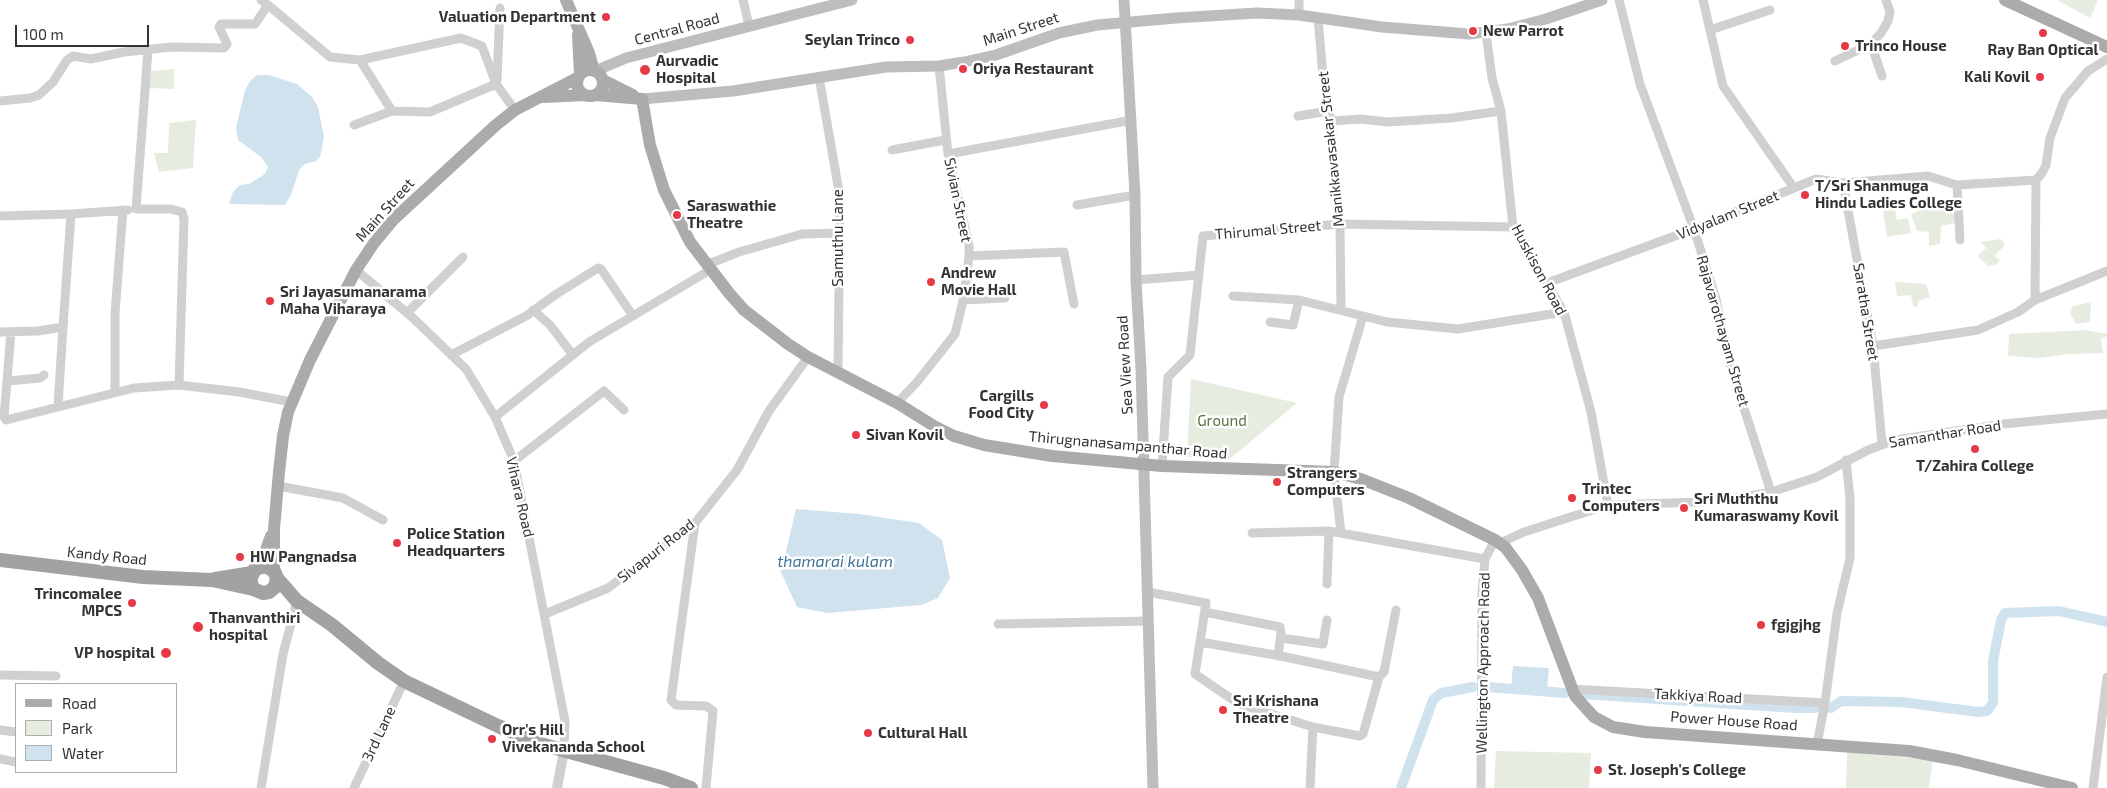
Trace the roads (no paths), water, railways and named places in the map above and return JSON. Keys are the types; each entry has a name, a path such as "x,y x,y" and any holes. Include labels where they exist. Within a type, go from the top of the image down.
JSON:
{"highway":[{"name":"Kandy Road","path":"0,560 143,577 212,580 254,589"},
{"path":"297,601 276,574 265,566 256,570 251,584 254,589 297,601 332,625 378,663 404,681 498,726 564,752 664,778 691,788"},
{"name":"Kandy Road","path":"212,580 256,570"},
{"path":"269,592 275,587 276,574"}],"main road":[{"path":"566,0 576,23 589,53 602,87 591,95 578,88 576,23"},
{"name":"Central Road","path":"598,75 626,58 852,0"},
{"name":"Sea View Road","path":"1124,0 1135,195 1136,280 1148,592 1153,788"},
{"name":"Main Street","path":"539,98 591,95 642,99 733,91 886,67 939,66 996,55 1059,33 1097,26 1247,14 1300,15 1382,27 1449,33 1486,33 1546,19 1602,0"},
{"path":"2005,0 2107,47"},
{"path":"579,76 586,71 598,75 642,99"},
{"name":"Main Street","path":"276,574 274,529 283,436 292,402 329,320 356,270 374,243 408,205 515,110 579,76"},
{"name":"Thirugnanasampanthar Road","path":"642,99 646,129 661,183 684,231 708,268 744,310 808,356 897,403 934,426 954,436 984,445 1027,453 1143,465 1334,472 1386,488 1448,515 1498,541"},
{"name":"Main Street","path":"256,570 274,529"},
{"name":"Power House Road","path":"1498,541 1522,570 1538,598 1571,689 1588,712 1600,721 1613,727 1645,732 1892,749 1931,754 2072,788"}],"street":[{"path":"743,0 749,26"},
{"path":"1299,0 1300,15"},
{"name":"Rajavarothayam Street","path":"1619,0 1640,84 1694,229 1716,299 1729,362 1771,492"},
{"path":"1703,0 1723,86 1794,188"},
{"path":"1835,61 1872,44 1888,21 1890,12 1886,0"},
{"path":"0,101 30,98 39,94 53,82 67,60 73,56 91,59 124,52 191,46 224,48 227,44 219,27 221,24 255,24 264,3 330,57 360,60 461,38 482,46 496,84 515,110"},
{"path":"496,84 500,8"},
{"path":"1710,30 1770,10"},
{"name":"Manikkavasakar Street","path":"1318,18 1323,76 1330,116 1340,224 1341,310"},
{"name":"Huskison Road","path":"1486,33 1492,78 1501,111 1513,228 1564,312 1591,412 1608,505"},
{"path":"1872,44 1882,76"},
{"path":"136,209 148,50"},
{"path":"2035,300 2036,180 2042,174 2046,165 2050,138 2065,98 2088,72 2107,59"},
{"path":"360,60 392,111"},
{"name":"Sivian Street","path":"897,403 917,382 955,334 963,300 969,256 969,245 948,154 939,66"},
{"name":"Samuthu Lane","path":"820,77 840,197 838,371"},
{"path":"354,125 392,111 430,112 496,84"},
{"path":"1298,116 1330,116 1388,122 1451,118 1501,111"},
{"path":"948,154 1132,120"},
{"path":"892,150 946,140"},
{"name":"Vidyalam Street","path":"1547,283 1694,229 1816,180 1843,182 1928,176 1957,185 2036,180"},
{"name":"Saratha Street","path":"1843,182 1873,346 1882,443"},
{"path":"1957,185 1960,240"},
{"path":"1077,205 1135,195"},
{"path":"0,216 71,214 136,209 171,209 182,212 184,219 179,385"},
{"path":"115,392 115,313 123,210"},
{"path":"58,406 71,214"},
{"name":"Thirumal Street","path":"1162,466 1168,377 1190,355 1203,236 1340,224 1513,228"},
{"path":"495,417 589,342 708,268 740,252 802,234 839,233"},
{"path":"969,256 1064,252 1074,304"},
{"path":"406,313 463,257"},
{"path":"451,355 533,310 600,267 633,316"},
{"name":"Vihara Road","path":"356,270 466,369 495,417 514,461 565,721 564,752"},
{"path":"1873,346 1978,330 2018,312 2035,300 2107,271"},
{"path":"1136,280 1199,275"},
{"path":"1234,296 1299,300 1387,322 1458,329 1564,312"},
{"path":"963,300 1005,298"},
{"path":"1270,322 1293,325 1299,300"},
{"path":"533,310 550,325 574,355"},
{"path":"1340,533 1334,472 1339,397 1363,316"},
{"path":"0,332 38,331 62,327"},
{"path":"10,332 4,417 6,420 134,388 179,385 239,392 292,402"},
{"name":"Sivapuri Road","path":"545,614 608,588 695,523 737,470 769,411 808,356"},
{"path":"8,381 40,378 44,375"},
{"path":"514,461 604,391 624,410"},
{"name":"Samanthar Road","path":"1498,541 1608,505 1708,501 1771,492 1817,477 1846,460 1882,443 1911,436 2003,424 2107,414"},
{"path":"1817,744 1825,702 1837,613 1850,558 1850,499 1846,460"},
{"path":"278,486 342,498 383,520"},
{"path":"695,523 670,700 676,705 706,706 714,711 706,788"},
{"path":"1327,584 1329,531"},
{"path":"1252,533 1329,531 1485,559"},
{"name":"Wellington Approach Road","path":"1481,788 1482,591 1485,559 1498,541"},
{"path":"1148,592 1206,603 1195,674 1239,704 1313,727 1360,736 1363,734 1379,677 1384,672 1396,610"},
{"path":"261,788 283,654 297,601"},
{"path":"1205,612 1280,627 1281,638 1278,656"},
{"path":"1281,638 1323,644 1327,620"},
{"path":"998,624 1148,621"},
{"path":"1200,642 1379,677"},
{"path":"0,675 56,676"},
{"path":"2093,788 2107,677"},
{"name":"3rd Lane","path":"354,788 404,681"},
{"name":"Takkiya Road","path":"1571,689 1825,702"},
{"path":"1310,788 1313,727"},
{"path":"0,730 15,732"},
{"path":"557,788 564,752"},
{"path":"0,759 15,762"}],"water":[{"path":"257,75 269,75 297,84 312,97 318,107 324,137 320,157 316,161 305,164 299,170 291,195 285,205 229,204 233,192 240,185 249,184 265,174 268,167 261,157 238,140 236,128 245,90 251,80"},
{"name":"thamarai kulam","path":"796,509 859,514 919,523 942,540 950,578 938,598 921,605 828,613 797,607 781,572"},
{"path":"1513,666 1549,668 1547,691 1511,688"}],"waterway":[{"path":"1831,708 1841,701 1901,702 1978,712 1987,711 1993,703 1993,661 2001,620 2005,613 2059,611 2107,622"},
{"path":"1401,788 1433,700 1441,693 1473,687"},
{"path":"1487,687 1565,693"},
{"path":"1581,694 1816,708"}],"place":[{"name":"Valuation Department","path":"606,17"},
{"name":"New Parrot","path":"1473,31"},
{"name":"Ray Ban Optical","path":"2043,33"},
{"name":"Seylan Trinco","path":"910,40"},
{"name":"Trinco House","path":"1845,46"},
{"name":"Oriya Restaurant","path":"963,69"},
{"name":"Aurvadic Hospital","path":"645,70"},
{"name":"Kali Kovil","path":"2040,77"},
{"name":"T/Sri Shanmuga Hindu Ladies College","path":"1805,195"},
{"name":"Saraswathie Theatre","path":"677,215"},
{"name":"Andrew Movie Hall","path":"931,282"},
{"name":"Sri Jayasumanarama Maha Viharaya","path":"270,301"},
{"name":"Cargills Food City","path":"1044,405"},
{"name":"Sivan Kovil","path":"856,435"},
{"name":"T/Zahira College","path":"1975,449"},
{"name":"Strangers Computers","path":"1277,482"},
{"name":"Trintec Computers","path":"1572,498"},
{"name":"Sri Muththu Kumaraswamy Kovil","path":"1684,508"},
{"name":"Police Station Headquarters","path":"397,543"},
{"name":"HW Pangnadsa","path":"240,557"},
{"name":"Trincomalee MPCS","path":"132,603"},
{"name":"fgjgjhg","path":"1761,625"},
{"name":"Thanvanthiri hospital","path":"198,627"},
{"name":"VP hospital","path":"166,653"},
{"name":"Sri Krishana Theatre","path":"1223,710"},
{"name":"Cultural Hall","path":"868,733"},
{"name":"Orr's Hill Vivekananda School","path":"492,739"},
{"name":"St. Joseph's College","path":"1598,770"}],"park label":[{"name":"Ground","path":"1222,421"}]}
